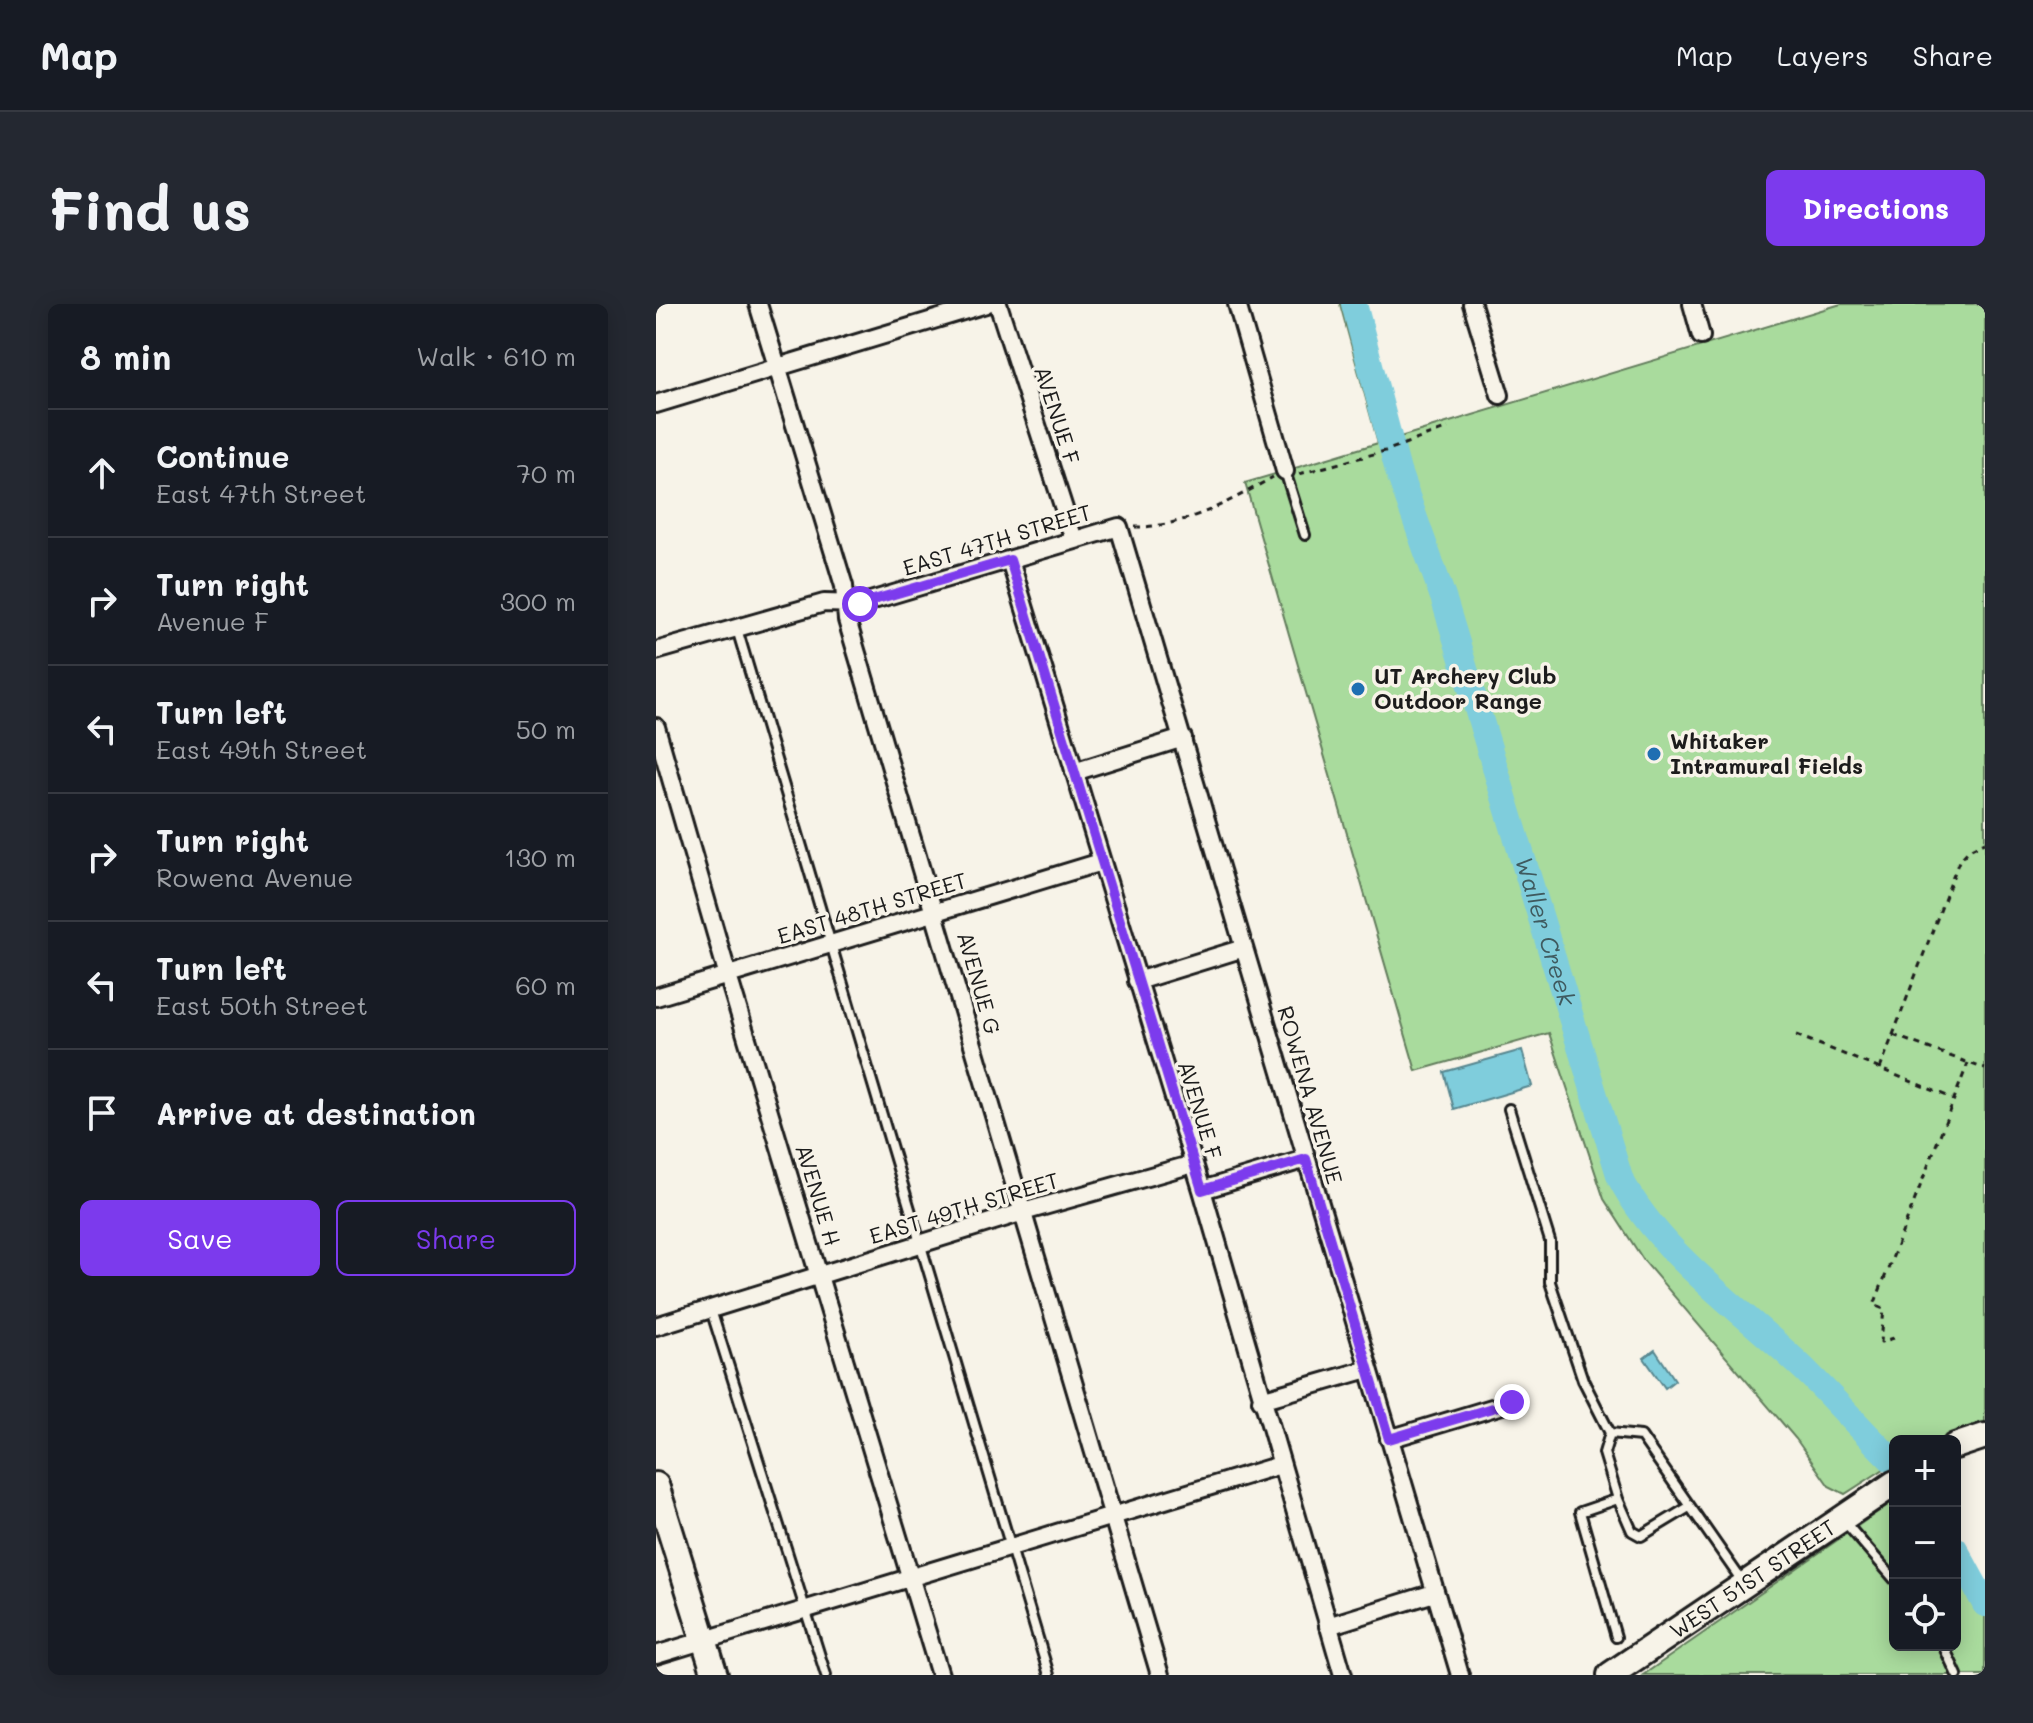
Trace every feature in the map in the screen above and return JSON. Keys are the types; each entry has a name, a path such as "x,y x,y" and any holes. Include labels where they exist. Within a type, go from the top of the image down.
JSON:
{"main road":[{"path":"1961,1444 1985,1436"},
{"path":"656,1485 715,1675"},
{"name":"WEST 51ST STREET","path":"1610,1675 1889,1487"}],"street":[{"name":"AVENUE G","path":"758,304 844,586 847,620 936,911 1160,1675"},
{"path":"656,404 986,304"},
{"name":"AVENUE F","path":"998,304 1074,540"},
{"path":"1237,304 1285,471"},
{"path":"1472,304 1500,395"},
{"path":"1692,304 1701,336"},
{"name":"EAST 47TH STREET","path":"656,651 824,603 860,604 1119,527"},
{"name":"ROWENA AVENUE","path":"1119,527 1460,1675"},
{"name":"AVENUE F","path":"1010,560 1202,1190 1343,1675"},
{"name":"AVENUE H","path":"656,727 728,976 940,1675"},
{"path":"1074,772 1183,738"},
{"name":"EAST 48TH STREET","path":"656,997 1101,862"},
{"path":"1137,981 1244,948"},
{"path":"1202,1190 1306,1159"},
{"name":"EAST 49TH STREET","path":"656,1326 1023,1212 1193,1164"},
{"path":"1261,1400 1368,1369"},
{"path":"1389,1439 1512,1402"},
{"path":"656,1655 1280,1465"},
{"path":"1328,1626 1434,1593"}],"lane":[{"path":"1285,471 1305,535"},
{"path":"737,629 1049,1675"},
{"path":"1509,1109 1550,1241 1550,1282 1583,1380 1610,1433 1604,1453 1632,1531 1641,1536 1689,1507"},
{"path":"711,1309 826,1675"},
{"path":"1610,1433 1641,1436 1744,1584"},
{"path":"1616,1637 1580,1512 1618,1499"},
{"path":"1842,1519 1894,1579"},
{"path":"1946,1651 1957,1675"}],"path":[{"path":"1119,527 1150,528 1224,505 1285,471 1301,475 1385,451 1448,428"},
{"path":"1880,1069 1959,861 1969,850 1985,842"},
{"path":"1796,1035 1954,1099"},
{"path":"1893,1035 1985,1069"},
{"path":"1894,1338 1881,1342 1884,1309 1874,1305 1968,1063"}],"green space":[{"name":"Whitaker Intramural Fields","path":"1340,304 1362,304 1400,437 1841,304 1985,304 1985,1436 1961,1440 1961,1435 1889,1435 1889,1474 1887,1467 1845,1494 1829,1486 1796,1439 1644,1261 1604,1199 1549,1033 1416,1071 1245,483 1378,443"},
{"path":"1889,1504 1889,1651 1961,1651 1961,1542 1985,1586 1985,1675 1643,1675"}],"water":[{"path":"1522,1050 1532,1086 1454,1109 1444,1072"},
{"path":"1655,1350 1675,1380 1665,1388 1644,1358"}],"waterway":[{"name":"Waller Creek","path":"1354,304 1398,471 1444,600 1620,1178 1637,1206 1680,1257 1782,1348 1889,1457"},
{"name":"Waller Creek","path":"1961,1560 1985,1604"}],"place":[{"name":"UT Archery Club Outdoor Range","path":"1358,689"},
{"name":"Whitaker Intramural Fields","path":"1654,754"}],"route":[{"path":"860,604 1010,560 1202,1190 1306,1159 1389,1439 1512,1402"}]}
